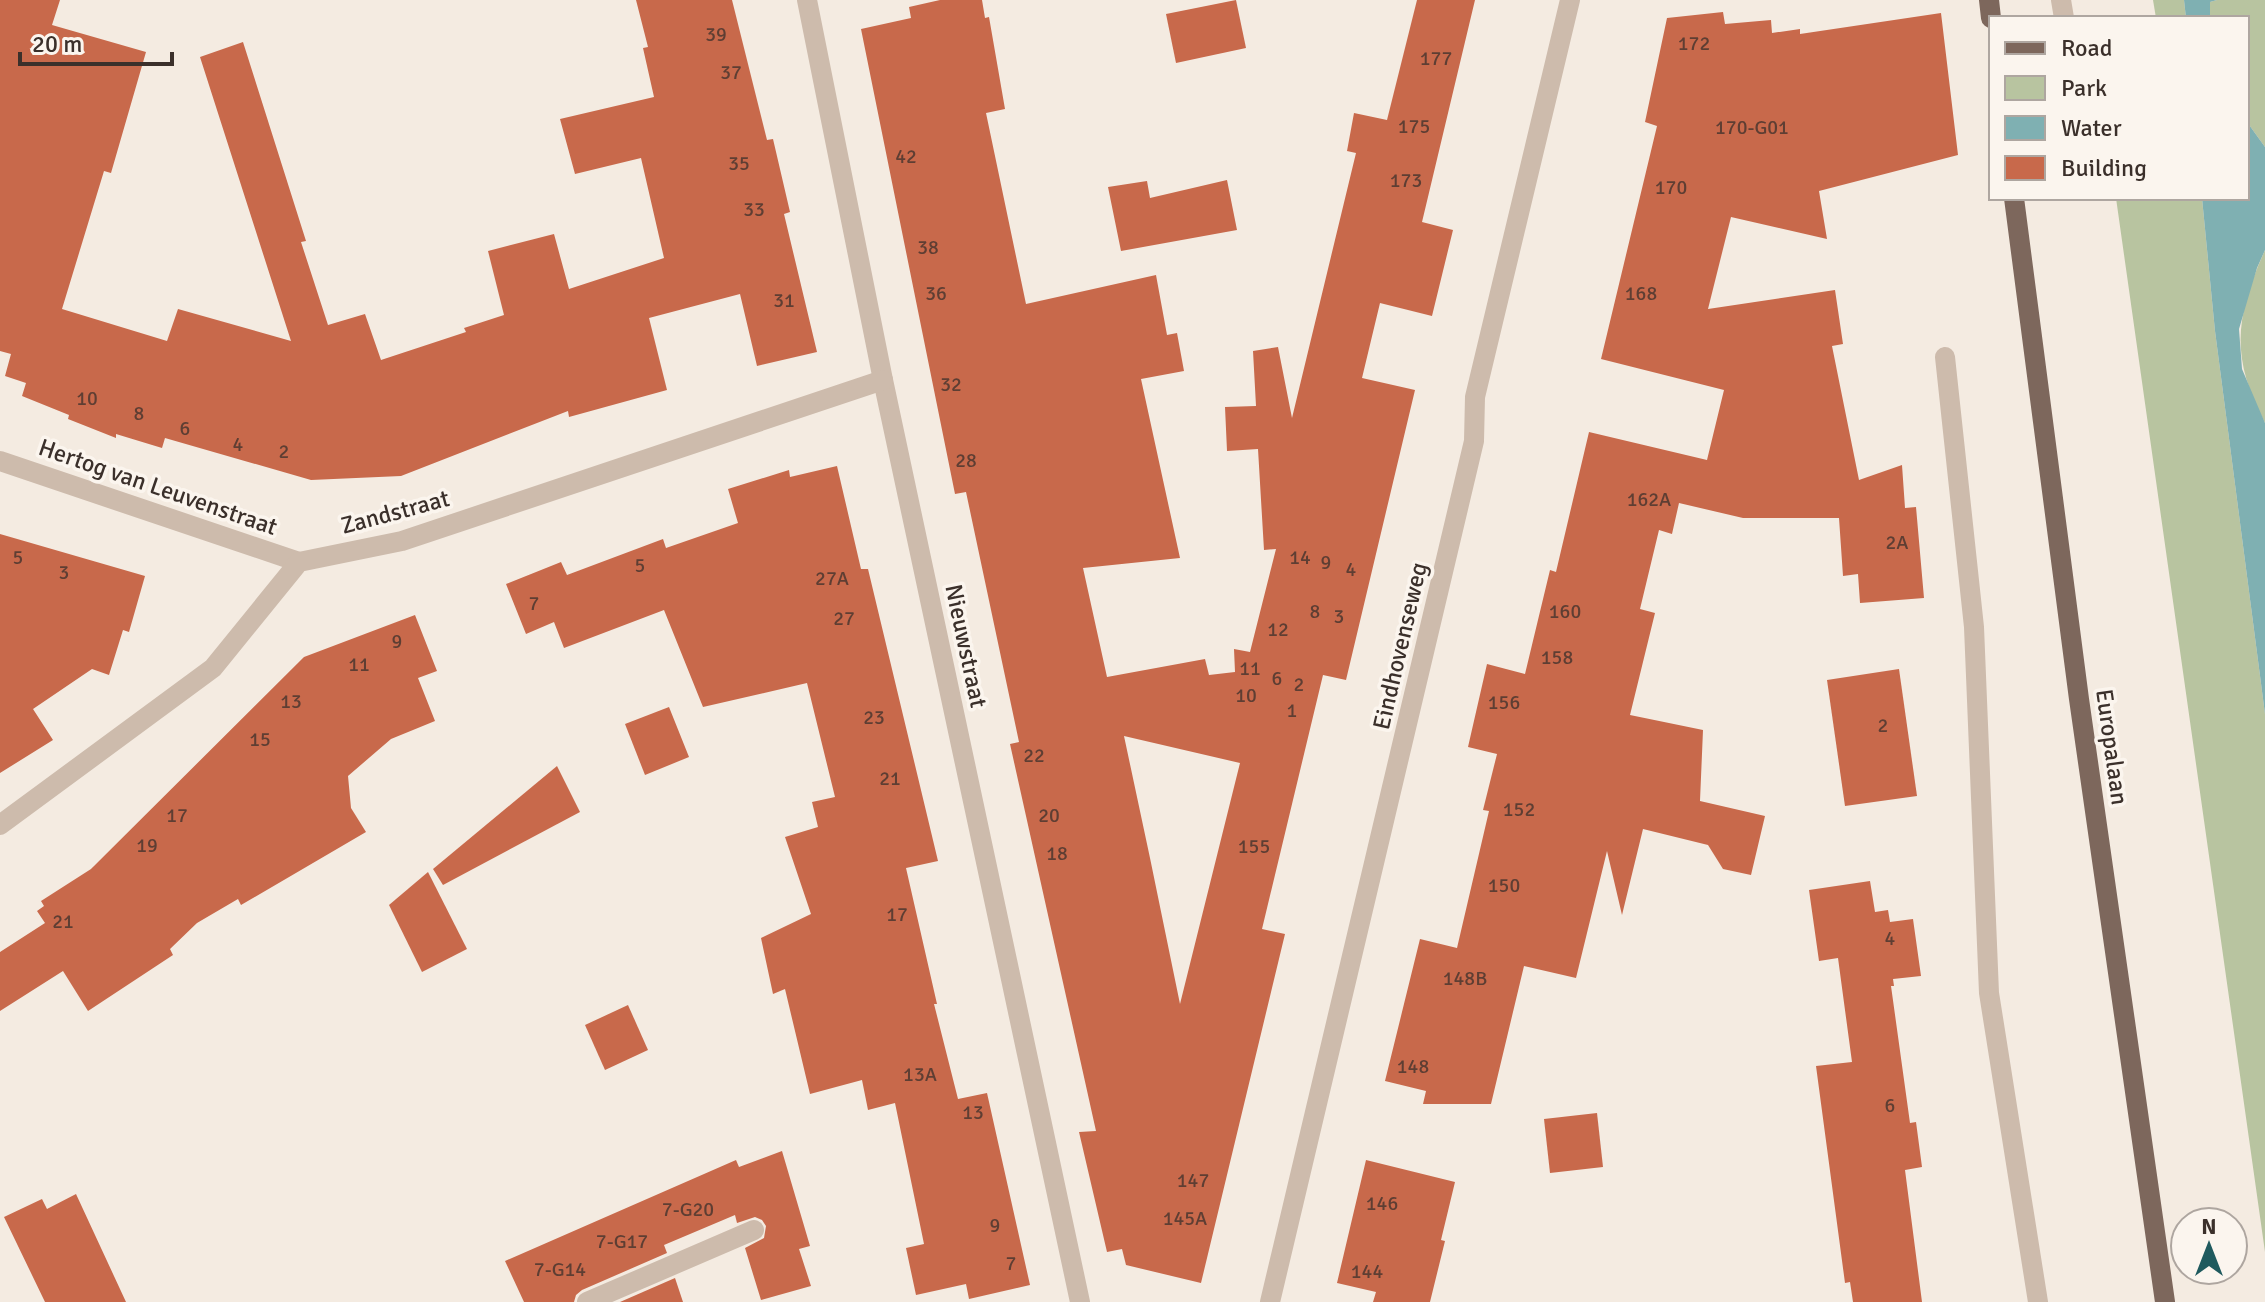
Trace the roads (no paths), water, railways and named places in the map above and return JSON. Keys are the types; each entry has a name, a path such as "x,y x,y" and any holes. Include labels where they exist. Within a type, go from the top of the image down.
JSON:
{"main road":[{"name":"Europalaan","path":"2014,200 2079,699 2165,1302"}],"street":[{"name":"Nieuwstraat","path":"807,0 883,380 1080,1302"},
{"name":"Eindhovenseweg","path":"1270,1302 1457,518 1474,441 1475,397 1570,0"},
{"path":"1945,357 1974,627 1989,993 2038,1302"},
{"name":"Zandstraat","path":"299,562 402,541 883,380"},
{"name":"Hertog van Leuvenstraat","path":"0,461 299,562"},
{"path":"0,825 213,668 299,562"},
{"path":"587,1302 754,1230"}],"water":[{"path":"2184,0 2217,0 2210,2 2210,16 2186,16"},
{"path":"2249,125 2265,147 2265,250 2239,329 2242,369 2265,423 2265,714 2215,331 2202,200 2249,200"}]}
